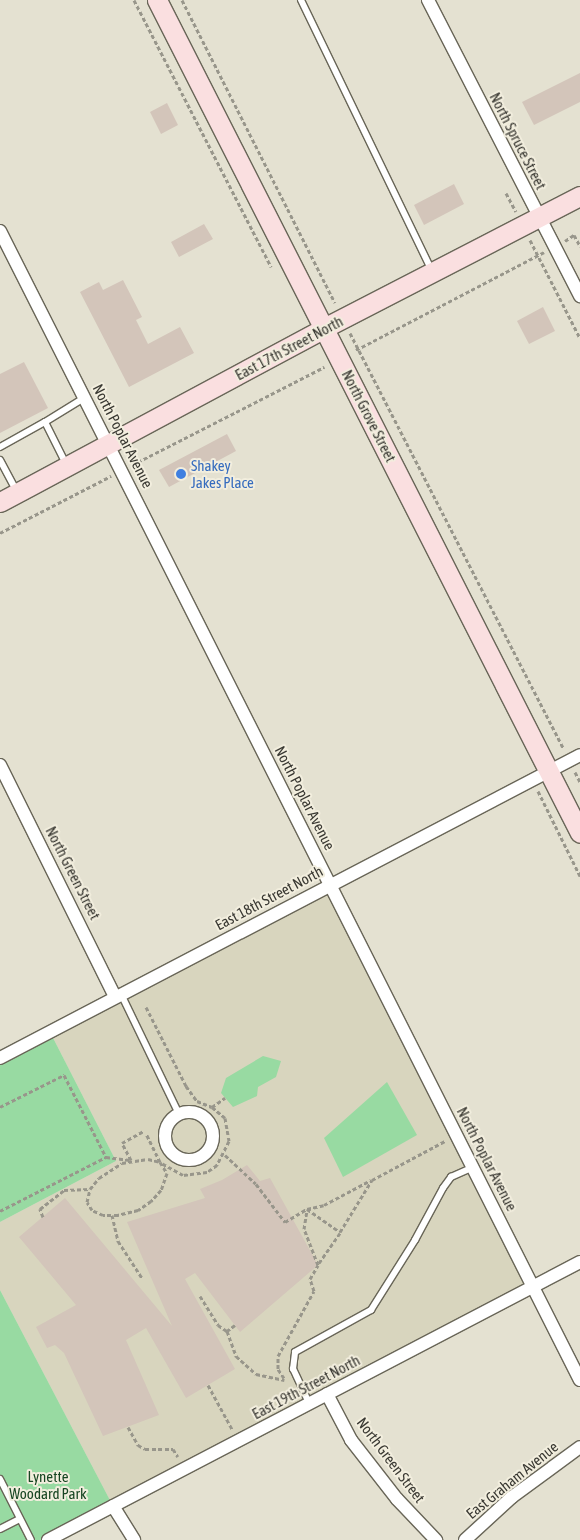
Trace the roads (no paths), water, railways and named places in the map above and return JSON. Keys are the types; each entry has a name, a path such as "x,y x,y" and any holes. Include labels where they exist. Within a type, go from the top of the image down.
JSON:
{"street":[{"name":"North Grove Street","path":"157,0 580,833"},
{"name":"North Spruce Street","path":"428,0 531,222 580,296"},
{"name":"East 17th Street North","path":"0,502 109,446 342,318 580,196"},
{"name":"North Poplar Avenue","path":"0,231 580,1380"},
{"name":"East 18th Street North","path":"0,1058 574,758"},
{"name":"North Green Street","path":"0,764 118,996"},
{"name":"East 19th Street North","path":"48,1540 580,1262"},
{"name":"North Green Street","path":"326,1394 351,1440 397,1499 436,1540"},
{"name":"East Graham Avenue","path":"465,1540 512,1497 580,1447"},
{"path":"113,1506 134,1540"}],"lane":[{"path":"301,0 432,272"},
{"path":"0,448 85,397"},
{"path":"45,422 68,467"},
{"path":"0,460 18,493"},
{"path":"118,996 179,1114"},
{"path":"309,1403 293,1369 295,1352 371,1310 415,1240 443,1188 451,1177 473,1167"},
{"path":"0,1479 31,1540"},
{"path":"0,1529 20,1520"}],"place":[{"name":"Shakey Jakes Place","path":"181,474"}],"park label":[{"name":"Lynette Woodard Park","path":"48,1484"}]}
